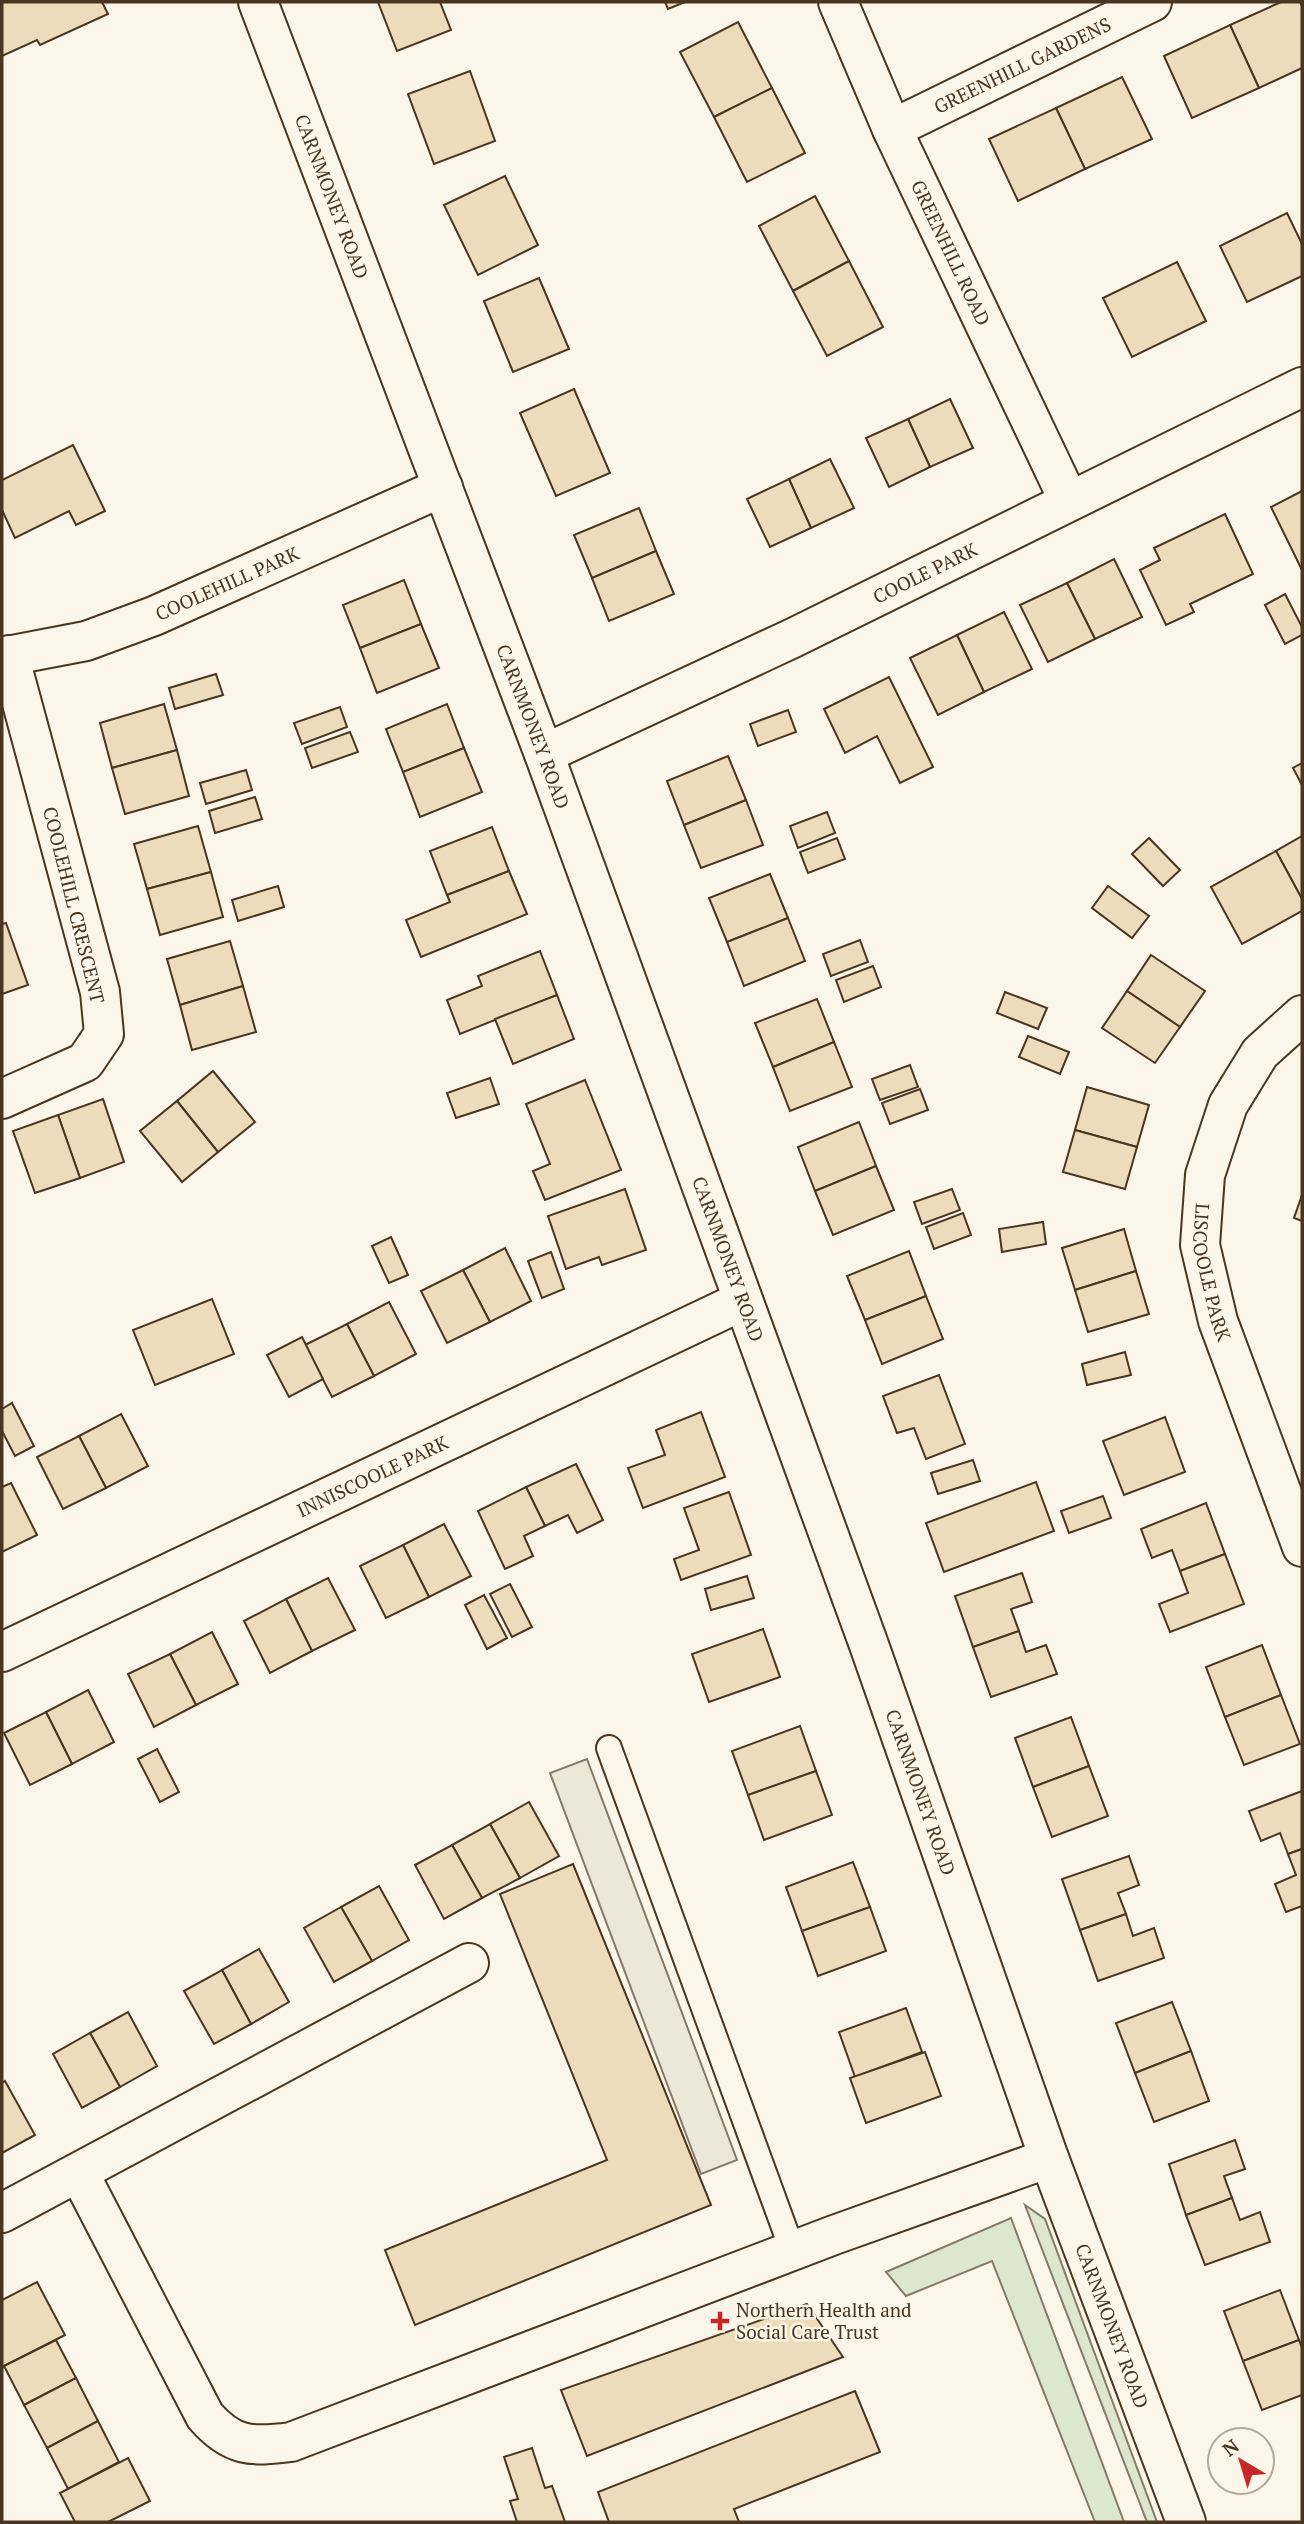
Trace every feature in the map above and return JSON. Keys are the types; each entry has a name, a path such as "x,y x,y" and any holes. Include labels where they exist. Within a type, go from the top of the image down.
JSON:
{"street":[{"name":"CARNMONEY ROAD","path":"258,2 544,754 869,1646 1049,2158 1186,2522"},
{"name":"GREENHILL ROAD","path":"838,2 892,129 1069,501"},
{"name":"GREENHILL GARDENS","path":"892,129 1152,2"},
{"name":"COOLE PARK","path":"544,754 793,638 1302,387"},
{"name":"COOLEHILL PARK","path":"5,656 86,641 154,616 443,487"},
{"name":"COOLEHILL CRESCENT","path":"2,1099 85,1062 104,1034 100,992 5,656"},
{"name":"LISCOOLE PARK","path":"1302,1015 1260,1053 1228,1105 1205,1175 1200,1245 1218,1321 1302,1547"},
{"name":"INNISCOOLE PARK","path":"2,1652 742,1301"},
{"path":"2,2213 469,1963"},
{"path":"79,2173 205,2416 222,2435 254,2446 291,2442 1049,2158"}],"lane":[{"path":"609,1748 793,2252"}],"green space":[{"path":"1025,2205 1045,2219 1157,2522 1147,2522"},
{"path":"1011,2218 1124,2522 1095,2522 992,2261 906,2296 886,2272"}],"shaded area":[{"path":"587,1759 737,2160 701,2174 550,1773"}],"building":[{"path":"2,2 102,2 108,14 40,45 37,40 2,56"},
{"path":"378,2 440,2 451,30 397,51"},
{"path":"665,2 685,2 668,9"},
{"path":"1281,2 1300,2 1302,6 1302,68 1259,88 1230,25"},
{"path":"738,22 772,88 714,117 680,52"},
{"path":"1230,25 1259,88 1192,118 1164,56"},
{"path":"470,71 495,141 434,164 408,94"},
{"path":"1122,77 1152,139 1085,169 1056,108"},
{"path":"772,88 805,153 747,182 714,117"},
{"path":"1056,108 1085,169 1018,201 989,139"},
{"path":"505,176 538,245 478,275 444,205"},
{"path":"815,196 849,261 793,291 759,226"},
{"path":"1287,213 1302,244 1302,276 1247,302 1220,246"},
{"path":"849,261 883,327 827,356 793,291"},
{"path":"1177,262 1206,321 1132,357 1103,298"},
{"path":"539,278 569,349 513,372 484,301"},
{"path":"574,389 610,473 556,496 520,413"},
{"path":"950,399 973,448 930,467 908,419"},
{"path":"908,419 930,467 889,487 866,438"},
{"path":"73,445 105,511 76,525 69,511 15,538 2,510 2,480"},
{"path":"830,459 854,508 811,528 789,479"},
{"path":"789,479 811,528 770,547 747,499"},
{"path":"1302,491 1302,570 1271,507"},
{"path":"639,508 656,551 592,578 574,535"},
{"path":"1225,514 1253,574 1190,604 1194,612 1166,625 1140,570 1160,560 1154,548"},
{"path":"656,551 674,594 609,621 592,578"},
{"path":"1114,559 1142,617 1095,639 1067,583"},
{"path":"404,580 421,624 360,648 343,605"},
{"path":"1067,583 1095,639 1048,662 1020,605"},
{"path":"1285,594 1302,627 1302,635 1285,644 1265,605"},
{"path":"1004,612 1032,669 984,692 957,635"},
{"path":"421,624 439,668 377,693 360,648"},
{"path":"957,635 984,692 938,715 910,658"},
{"path":"216,674 223,695 175,709 169,688"},
{"path":"889,677 933,767 900,783 877,736 845,753 824,709"},
{"path":"164,704 177,750 112,768 100,723"},
{"path":"447,704 464,748 403,772 386,729"},
{"path":"340,707 347,727 302,744 294,723"},
{"path":"788,710 796,732 758,746 750,724"},
{"path":"350,732 358,752 312,768 305,748"},
{"path":"464,748 482,792 420,817 403,772"},
{"path":"177,750 189,796 125,814 112,768"},
{"path":"728,756 746,800 684,825 667,781"},
{"path":"1302,763 1302,785 1293,768"},
{"path":"246,770 252,790 206,804 200,783"},
{"path":"255,797 262,819 215,833 209,811"},
{"path":"746,800 763,845 701,868 684,825"},
{"path":"827,812 835,833 798,848 790,826"},
{"path":"198,826 211,872 147,889 134,844"},
{"path":"492,827 509,871 447,895 430,851"},
{"path":"1302,836 1302,899 1276,851"},
{"path":"837,838 845,859 808,873 800,852"},
{"path":"1149,838 1180,870 1163,886 1132,854"},
{"path":"1276,851 1302,899 1302,911 1242,944 1211,887"},
{"path":"509,871 527,914 421,957 406,920 450,902 447,895"},
{"path":"211,872 223,917 160,935 147,889"},
{"path":"770,874 788,918 727,942 709,898"},
{"path":"278,886 284,907 238,921 232,900"},
{"path":"1108,886 1149,916 1132,938 1092,908"},
{"path":"788,918 805,961 744,986 727,942"},
{"path":"6,923 28,985 2,994 2,924"},
{"path":"860,940 868,962 831,976 823,954"},
{"path":"230,941 243,986 180,1005 167,959"},
{"path":"540,951 557,995 460,1034 447,1000 482,986 478,976"},
{"path":"1151,955 1205,991 1180,1027 1127,991"},
{"path":"873,966 881,987 844,1002 836,980"},
{"path":"243,986 256,1032 192,1050 180,1005"},
{"path":"1127,991 1180,1027 1155,1063 1102,1028"},
{"path":"1005,992 1047,1008 1038,1029 997,1013"},
{"path":"557,995 574,1039 513,1064 495,1019"},
{"path":"817,999 834,1042 773,1067 755,1023"},
{"path":"1028,1036 1069,1052 1060,1074 1019,1057"},
{"path":"834,1042 852,1087 790,1111 773,1067"},
{"path":"910,1065 918,1087 880,1100 872,1079"},
{"path":"213,1071 255,1122 218,1152 177,1101"},
{"path":"490,1078 499,1104 456,1118 447,1093"},
{"path":"585,1080 621,1170 545,1200 533,1171 550,1164 526,1104"},
{"path":"1087,1087 1149,1105 1137,1147 1075,1130"},
{"path":"920,1089 928,1110 890,1124 882,1103"},
{"path":"103,1099 124,1162 80,1178 58,1115"},
{"path":"177,1101 218,1152 182,1182 140,1131"},
{"path":"58,1115 80,1178 35,1193 13,1131"},
{"path":"859,1122 876,1166 815,1191 798,1147"},
{"path":"1075,1130 1137,1147 1125,1189 1063,1172"},
{"path":"876,1166 894,1210 833,1235 815,1191"},
{"path":"625,1189 646,1250 602,1265 599,1257 566,1269 548,1216"},
{"path":"952,1189 960,1210 922,1224 914,1202"},
{"path":"1302,1195 1302,1221 1294,1218"},
{"path":"963,1213 971,1235 934,1249 926,1227"},
{"path":"1043,1222 1046,1244 1002,1252 999,1229"},
{"path":"1124,1229 1136,1271 1075,1290 1062,1248"},
{"path":"391,1237 408,1275 389,1283 372,1246"},
{"path":"505,1248 531,1301 490,1322 463,1270"},
{"path":"909,1251 926,1296 865,1320 847,1276"},
{"path":"551,1252 564,1289 542,1298 528,1261"},
{"path":"463,1270 490,1322 447,1343 421,1291"},
{"path":"1136,1271 1149,1314 1088,1332 1075,1290"},
{"path":"926,1296 943,1339 882,1364 865,1320"},
{"path":"212,1299 234,1354 155,1385 133,1330"},
{"path":"389,1302 416,1354 374,1376 347,1324"},
{"path":"347,1324 374,1376 332,1397 305,1345"},
{"path":"302,1337 323,1379 289,1397 267,1355"},
{"path":"1125,1352 1131,1375 1087,1385 1082,1364"},
{"path":"939,1375 965,1444 926,1459 914,1428 897,1433 883,1396"},
{"path":"12,1403 34,1446 15,1456 2,1431 2,1409"},
{"path":"701,1412 725,1477 643,1508 628,1468 665,1455 656,1430"},
{"path":"121,1414 148,1466 106,1488 79,1436"},
{"path":"1165,1417 1185,1472 1124,1495 1103,1441"},
{"path":"79,1436 106,1488 63,1509 37,1457"},
{"path":"973,1460 980,1481 938,1494 931,1473"},
{"path":"576,1464 603,1520 577,1533 568,1515 545,1526 526,1487"},
{"path":"1036,1482 1054,1531 944,1572 926,1523"},
{"path":"11,1483 37,1535 2,1552 2,1487"},
{"path":"526,1487 545,1526 524,1536 533,1556 505,1569 478,1511"},
{"path":"729,1492 751,1555 681,1580 674,1559 699,1550 684,1508"},
{"path":"1103,1496 1111,1518 1069,1533 1061,1511"},
{"path":"1206,1503 1225,1554 1180,1571 1172,1550 1152,1558 1141,1529"},
{"path":"444,1524 471,1576 429,1597 403,1545"},
{"path":"403,1545 429,1597 386,1618 360,1566"},
{"path":"1225,1554 1244,1604 1170,1632 1159,1604 1188,1593 1180,1571"},
{"path":"1022,1573 1032,1602 1011,1609 1019,1631 973,1647 955,1596"},
{"path":"747,1576 754,1598 711,1610 705,1589"},
{"path":"328,1578 355,1630 312,1651 286,1599"},
{"path":"510,1584 532,1627 512,1637 490,1594"},
{"path":"484,1595 507,1638 487,1649 465,1605"},
{"path":"286,1599 312,1651 270,1673 244,1621"},
{"path":"763,1629 780,1677 709,1702 692,1654"},
{"path":"1019,1631 1026,1652 1046,1645 1057,1674 991,1697 973,1647"},
{"path":"212,1632 238,1684 196,1705 170,1654"},
{"path":"1262,1645 1281,1695 1225,1717 1206,1667"},
{"path":"170,1654 196,1705 154,1727 128,1674"},
{"path":"88,1690 114,1742 72,1764 46,1712"},
{"path":"1281,1695 1300,1744 1244,1765 1225,1717"},
{"path":"46,1712 72,1764 30,1785 4,1733"},
{"path":"1071,1717 1089,1766 1033,1787 1015,1738"},
{"path":"800,1726 816,1771 748,1795 732,1751"},
{"path":"157,1749 179,1792 160,1802 138,1759"},
{"path":"1089,1766 1108,1816 1052,1837 1033,1787"},
{"path":"816,1771 832,1815 764,1840 748,1795"},
{"path":"1302,1791 1302,1849 1288,1854 1280,1833 1261,1841 1249,1811"},
{"path":"529,1802 559,1856 520,1878 490,1824"},
{"path":"490,1824 520,1878 482,1898 452,1845"},
{"path":"452,1845 482,1898 444,1919 415,1865"},
{"path":"1302,1849 1302,1906 1286,1912 1275,1884 1296,1875 1288,1854"},
{"path":"1129,1856 1139,1885 1118,1893 1126,1914 1080,1930 1062,1879"},
{"path":"853,1862 870,1907 802,1931 786,1887"},
{"path":"573,1864 711,2205 415,2325 385,2250 607,2160 500,1894"},
{"path":"379,1886 409,1940 372,1961 341,1907"},
{"path":"341,1907 372,1961 334,1982 304,1928"},
{"path":"870,1907 886,1951 818,1976 802,1931"},
{"path":"1126,1914 1133,1936 1154,1928 1164,1958 1098,1981 1080,1930"},
{"path":"259,1949 289,2002 251,2024 222,1970"},
{"path":"222,1970 251,2024 214,2044 184,1991"},
{"path":"1172,2002 1191,2051 1135,2073 1116,2023"},
{"path":"906,2008 922,2052 855,2077 839,2032"},
{"path":"128,2012 157,2066 120,2087 90,2033"},
{"path":"90,2033 120,2087 82,2108 53,2054"},
{"path":"1191,2051 1209,2101 1154,2122 1135,2073"},
{"path":"925,2052 941,2096 866,2123 850,2078"},
{"path":"5,2081 35,2135 2,2153 2,2083"},
{"path":"1235,2140 1245,2169 1224,2176 1232,2198 1186,2215 1169,2164"},
{"path":"1232,2198 1240,2220 1260,2212 1270,2242 1205,2265 1186,2215"},
{"path":"37,2282 65,2335 2,2367 2,2300"},
{"path":"1280,2290 1299,2340 1243,2361 1224,2311"},
{"path":"807,2304 843,2357 587,2456 561,2390"},
{"path":"56,2340 76,2378 24,2405 4,2366"},
{"path":"1299,2340 1302,2348 1302,2395 1262,2410 1243,2361"},
{"path":"76,2378 98,2421 47,2448 24,2405"},
{"path":"855,2391 880,2452 734,2509 739,2522 609,2522 598,2492"},
{"path":"98,2421 119,2462 68,2489 47,2448"},
{"path":"532,2448 545,2488 552,2486 565,2522 517,2522 510,2501 518,2499 504,2457"},
{"path":"128,2458 150,2501 108,2522 75,2522 60,2493"}],"place":[{"name":"Northern Health and Social Care Trust","path":"720,2321"}]}
